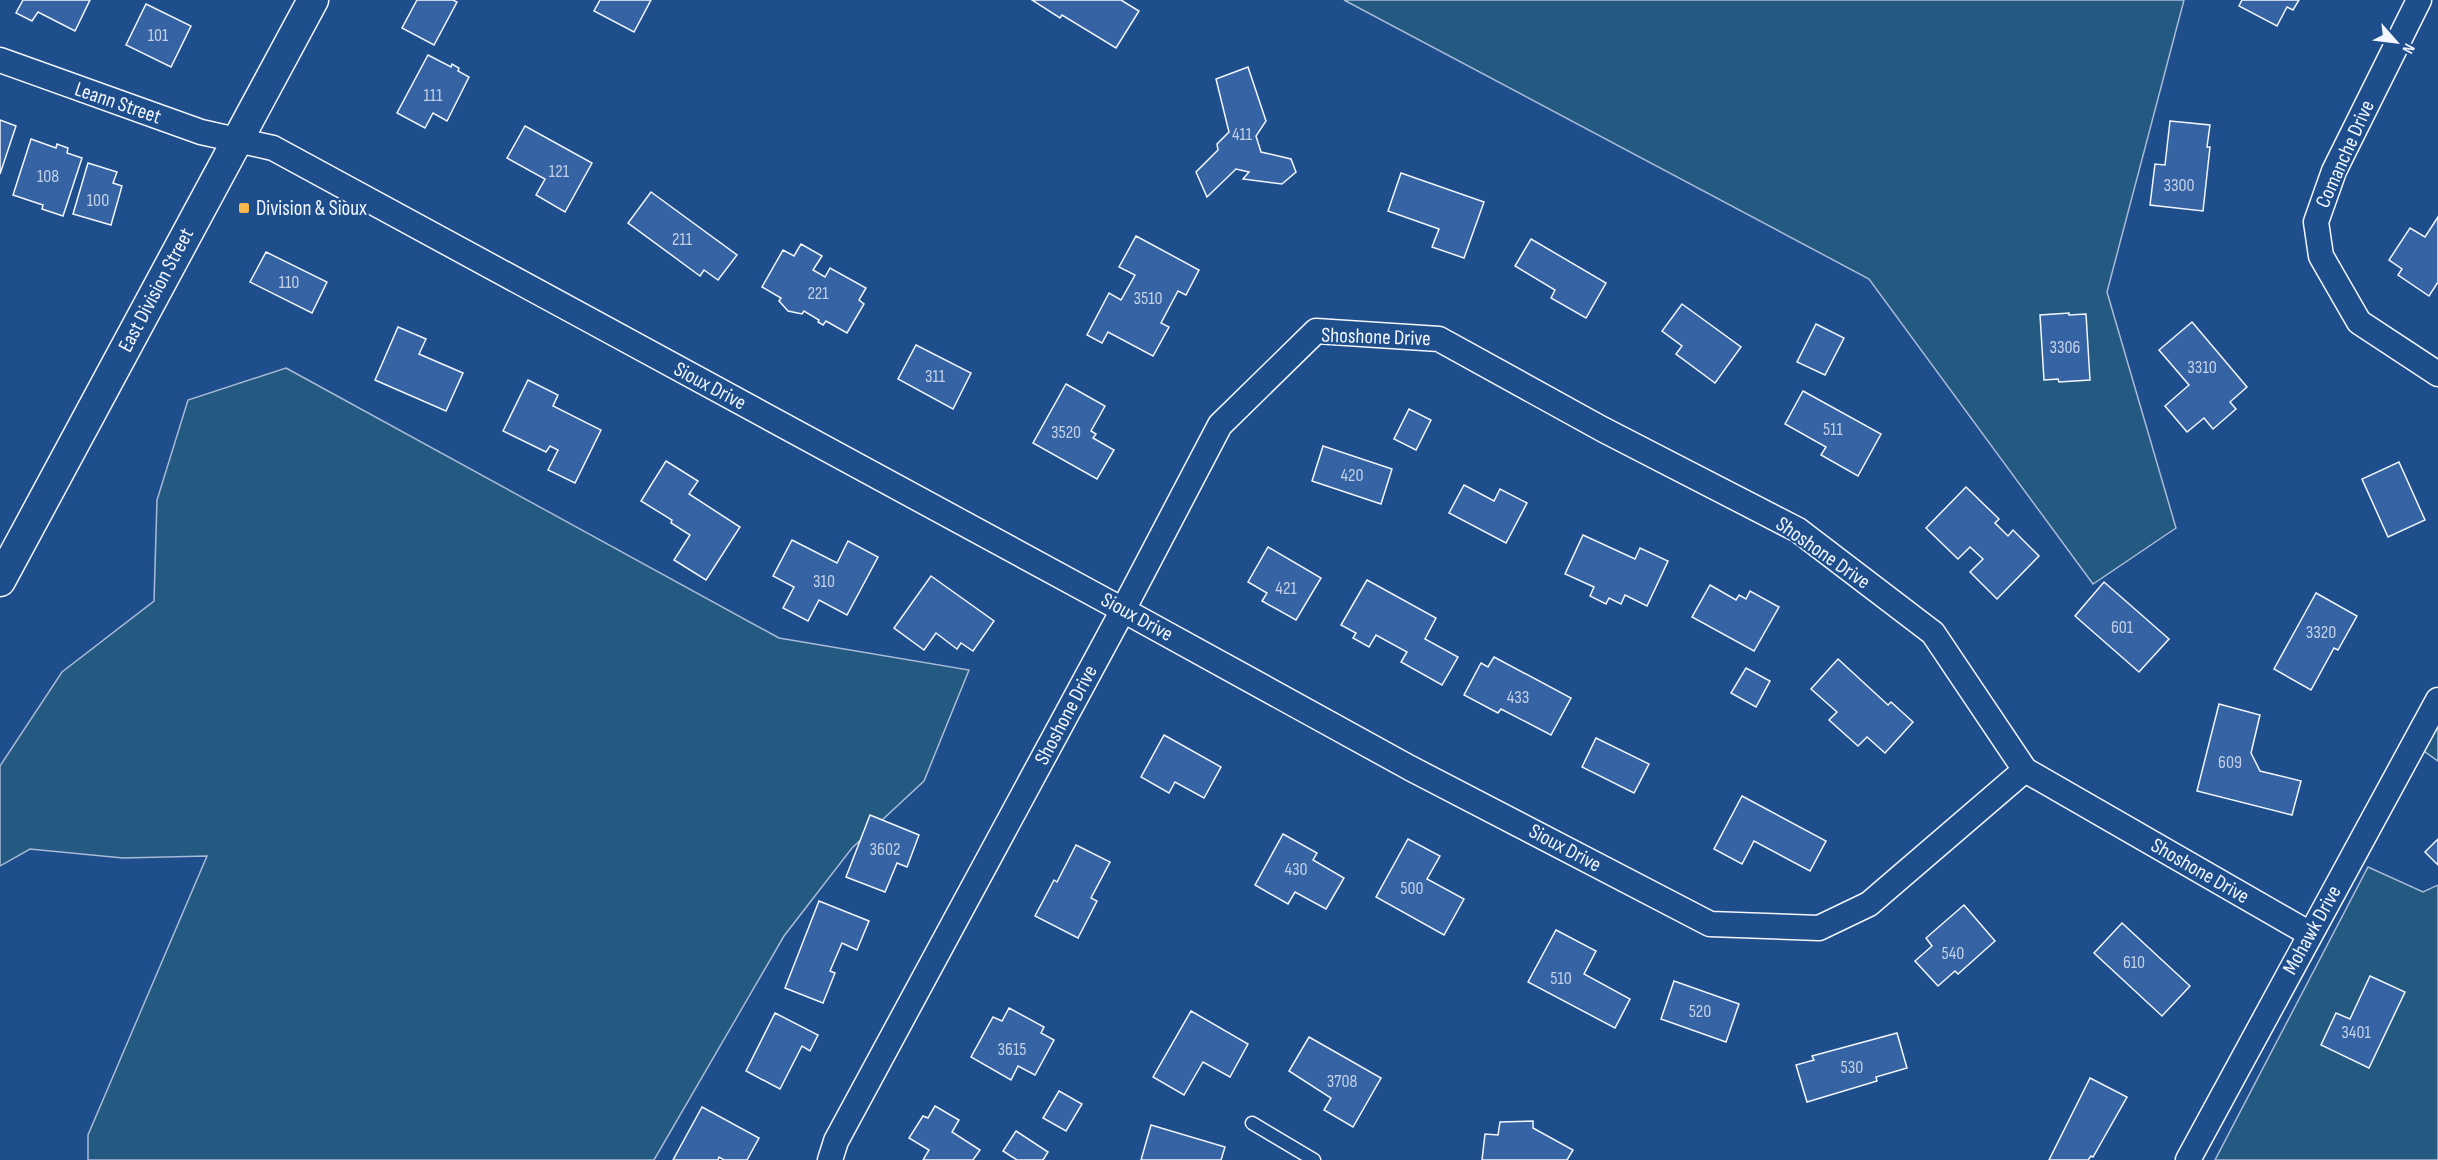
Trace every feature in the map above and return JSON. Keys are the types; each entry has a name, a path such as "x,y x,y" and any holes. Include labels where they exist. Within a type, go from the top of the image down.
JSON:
{"street":[{"name":"East Division Street","path":"0,581 313,0"},
{"name":"Comanche Drive","path":"2419,0 2334,171 2316,222 2322,256 2359,322 2438,374"},
{"name":"Leann Street","path":"0,60 201,132 237,140"},
{"name":"Sioux Drive","path":"237,140 273,148 1410,768 1710,924 1819,928 1869,904 2025,770"},
{"name":"Shoshone Drive","path":"830,1160 836,1141 1123,610 1220,425 1316,331 1439,339 1602,429 1798,530 1933,633 2025,770 2310,934"},
{"name":"Mohawk Drive","path":"2188,1160 2438,700"}],"lane":[{"path":"1251,1123 1314,1160"}],"shaded area":[{"path":"1344,0 2184,0 2107,292 2176,528 2093,584 1869,279"},
{"path":"286,368 779,638 969,670 924,781 852,848 784,936 654,1160 88,1160 88,1135 207,856 123,858 30,849 0,866 0,766 62,672 154,601 157,500 188,400"},
{"path":"2438,722 2438,761 2421,749"},
{"path":"2368,867 2423,892 2438,885 2438,1160 2215,1160"}],"building":[{"path":"23,0 90,0 75,31 38,12 32,21 16,13"},
{"path":"417,0 457,2 434,45 402,28"},
{"path":"600,0 651,0 634,32 594,11"},
{"path":"1032,0 1121,0 1139,11 1116,48 1062,15 1060,18"},
{"path":"2242,0 2299,0 2293,10 2287,7 2277,26 2239,6"},
{"path":"146,4 191,26 171,67 126,45"},
{"path":"428,55 451,67 452,64 459,68 458,71 469,77 447,121 433,113 425,128 397,113"},
{"path":"1248,67 1266,121 1256,136 1261,152 1291,159 1296,172 1282,184 1243,179 1249,172 1236,169 1207,197 1196,172 1218,150 1217,144 1229,132 1216,79"},
{"path":"0,120 16,126 0,174"},
{"path":"2170,121 2210,125 2203,211 2150,205 2155,164 2165,165"},
{"path":"525,126 592,163 565,212 536,195 545,179 507,158"},
{"path":"31,139 56,148 57,144 68,148 67,153 82,158 63,216 42,209 43,205 13,195"},
{"path":"88,163 117,172 113,183 122,186 111,225 73,214"},
{"path":"1401,173 1484,202 1464,258 1432,247 1439,229 1388,211"},
{"path":"651,192 737,255 718,280 704,270 700,276 628,223"},
{"path":"2438,217 2438,282 2429,296 2398,275 2402,269 2389,260 2410,228 2425,237"},
{"path":"1136,236 1199,270 1186,295 1178,291 1161,323 1169,327 1153,356 1108,332 1102,343 1087,335 1109,293 1121,300 1135,275 1119,267"},
{"path":"1531,239 1606,283 1586,318 1551,298 1555,290 1515,266"},
{"path":"801,244 822,256 813,270 825,277 830,268 866,288 859,300 864,304 847,333 826,321 823,325 804,311 802,314 788,311 779,301 781,298 762,287 783,250 794,256"},
{"path":"266,252 327,282 312,313 250,282"},
{"path":"1682,304 1741,347 1715,383 1676,354 1682,346 1662,331"},
{"path":"2069,313 2069,315 2086,314 2090,380 2059,382 2058,379 2044,380 2040,315"},
{"path":"2192,322 2247,387 2230,402 2236,409 2213,429 2204,418 2187,432 2165,406 2189,385 2159,350"},
{"path":"1816,324 1844,338 1825,375 1797,362"},
{"path":"398,327 426,339 419,354 463,373 446,411 375,380"},
{"path":"916,345 971,373 953,409 898,379"},
{"path":"528,380 558,395 553,406 601,430 575,483 548,470 558,450 550,446 546,452 503,431"},
{"path":"1066,384 1105,406 1091,431 1096,434 1093,438 1114,450 1097,479 1033,443"},
{"path":"1803,391 1881,434 1858,476 1821,455 1826,447 1785,424"},
{"path":"1409,409 1431,420 1416,450 1394,439"},
{"path":"1323,446 1392,469 1381,504 1312,481"},
{"path":"666,461 698,481 689,494 740,527 706,580 674,560 690,535 671,523 672,520 641,501"},
{"path":"2399,462 2425,520 2388,537 2362,479"},
{"path":"1464,485 1494,501 1500,489 1527,503 1506,543 1449,513"},
{"path":"1966,487 1999,519 1995,523 2008,536 2013,530 2039,556 1997,599 1970,572 1983,559 1970,547 1958,559 1926,528"},
{"path":"1583,535 1635,559 1640,548 1668,561 1647,606 1625,595 1621,604 1609,598 1606,604 1590,596 1594,587 1565,574"},
{"path":"792,540 837,563 848,541 878,557 847,615 819,600 808,621 783,608 794,587 773,576"},
{"path":"1268,547 1321,578 1296,620 1262,601 1267,593 1248,582"},
{"path":"931,576 994,621 973,651 961,643 957,649 936,633 924,650 894,628"},
{"path":"1367,580 1436,618 1425,639 1458,657 1442,685 1401,662 1407,652 1376,635 1369,647 1353,638 1356,633 1341,625"},
{"path":"2104,582 2169,639 2139,672 2075,616"},
{"path":"1710,585 1736,600 1739,595 1746,599 1750,591 1779,607 1754,651 1692,617"},
{"path":"2316,593 2357,616 2338,650 2334,648 2311,690 2274,669"},
{"path":"1494,657 1571,698 1551,735 1501,709 1498,713 1464,695 1481,663 1488,667"},
{"path":"1838,659 1888,705 1891,702 1913,722 1885,753 1867,737 1858,746 1829,720 1837,712 1811,689"},
{"path":"1746,668 1770,681 1756,707 1731,693"},
{"path":"2219,704 2260,715 2251,753 2260,771 2301,781 2292,815 2197,791"},
{"path":"1164,735 1221,767 1204,798 1175,782 1169,793 1141,777"},
{"path":"1596,738 1649,764 1634,793 1582,767"},
{"path":"1742,796 1826,841 1810,871 1754,841 1742,864 1714,849"},
{"path":"870,815 919,835 907,867 897,863 885,892 846,877"},
{"path":"1283,834 1317,853 1313,860 1344,878 1326,909 1295,892 1288,904 1255,885"},
{"path":"1408,839 1440,856 1427,879 1464,899 1444,935 1376,897"},
{"path":"2438,839 2438,865 2425,852"},
{"path":"1076,845 1110,862 1091,898 1097,901 1078,938 1035,916 1054,880 1057,882"},
{"path":"819,901 869,921 857,950 842,943 830,971 835,973 823,1003 785,988"},
{"path":"1964,905 1995,941 1958,974 1955,971 1938,986 1915,961 1932,946 1926,938"},
{"path":"2122,923 2190,986 2162,1016 2094,953"},
{"path":"1556,930 1596,951 1584,974 1630,999 1615,1028 1528,982"},
{"path":"2370,976 2405,992 2369,1068 2321,1045 2336,1013 2350,1019"},
{"path":"1674,981 1739,1004 1726,1042 1661,1019"},
{"path":"1009,1008 1044,1027 1041,1033 1054,1040 1035,1075 1018,1066 1011,1080 971,1057 993,1017 1002,1021"},
{"path":"1191,1011 1248,1044 1230,1077 1203,1062 1184,1095 1153,1077"},
{"path":"775,1013 818,1035 810,1051 802,1046 780,1089 746,1071"},
{"path":"1897,1033 1907,1068 1876,1077 1877,1081 1807,1102 1796,1065 1814,1060 1812,1056"},
{"path":"1309,1037 1381,1078 1353,1127 1324,1110 1331,1098 1289,1071"},
{"path":"2090,1078 2127,1097 2093,1157 2091,1156 2088,1160 2049,1160"},
{"path":"1059,1091 1082,1104 1066,1131 1043,1118"},
{"path":"935,1106 959,1120 952,1132 980,1150 973,1160 923,1160 929,1150 909,1138 923,1116 928,1118"},
{"path":"702,1107 759,1138 747,1160 724,1160 719,1157 718,1160 673,1160"},
{"path":"1533,1121 1533,1128 1573,1150 1567,1160 1482,1160 1485,1134 1498,1135 1500,1122"},
{"path":"1151,1125 1225,1147 1221,1160 1141,1160"},
{"path":"1016,1131 1048,1152 1043,1160 1017,1160 1003,1151"}],"place":[{"name":"Division & Sioux","path":"244,208"}]}
